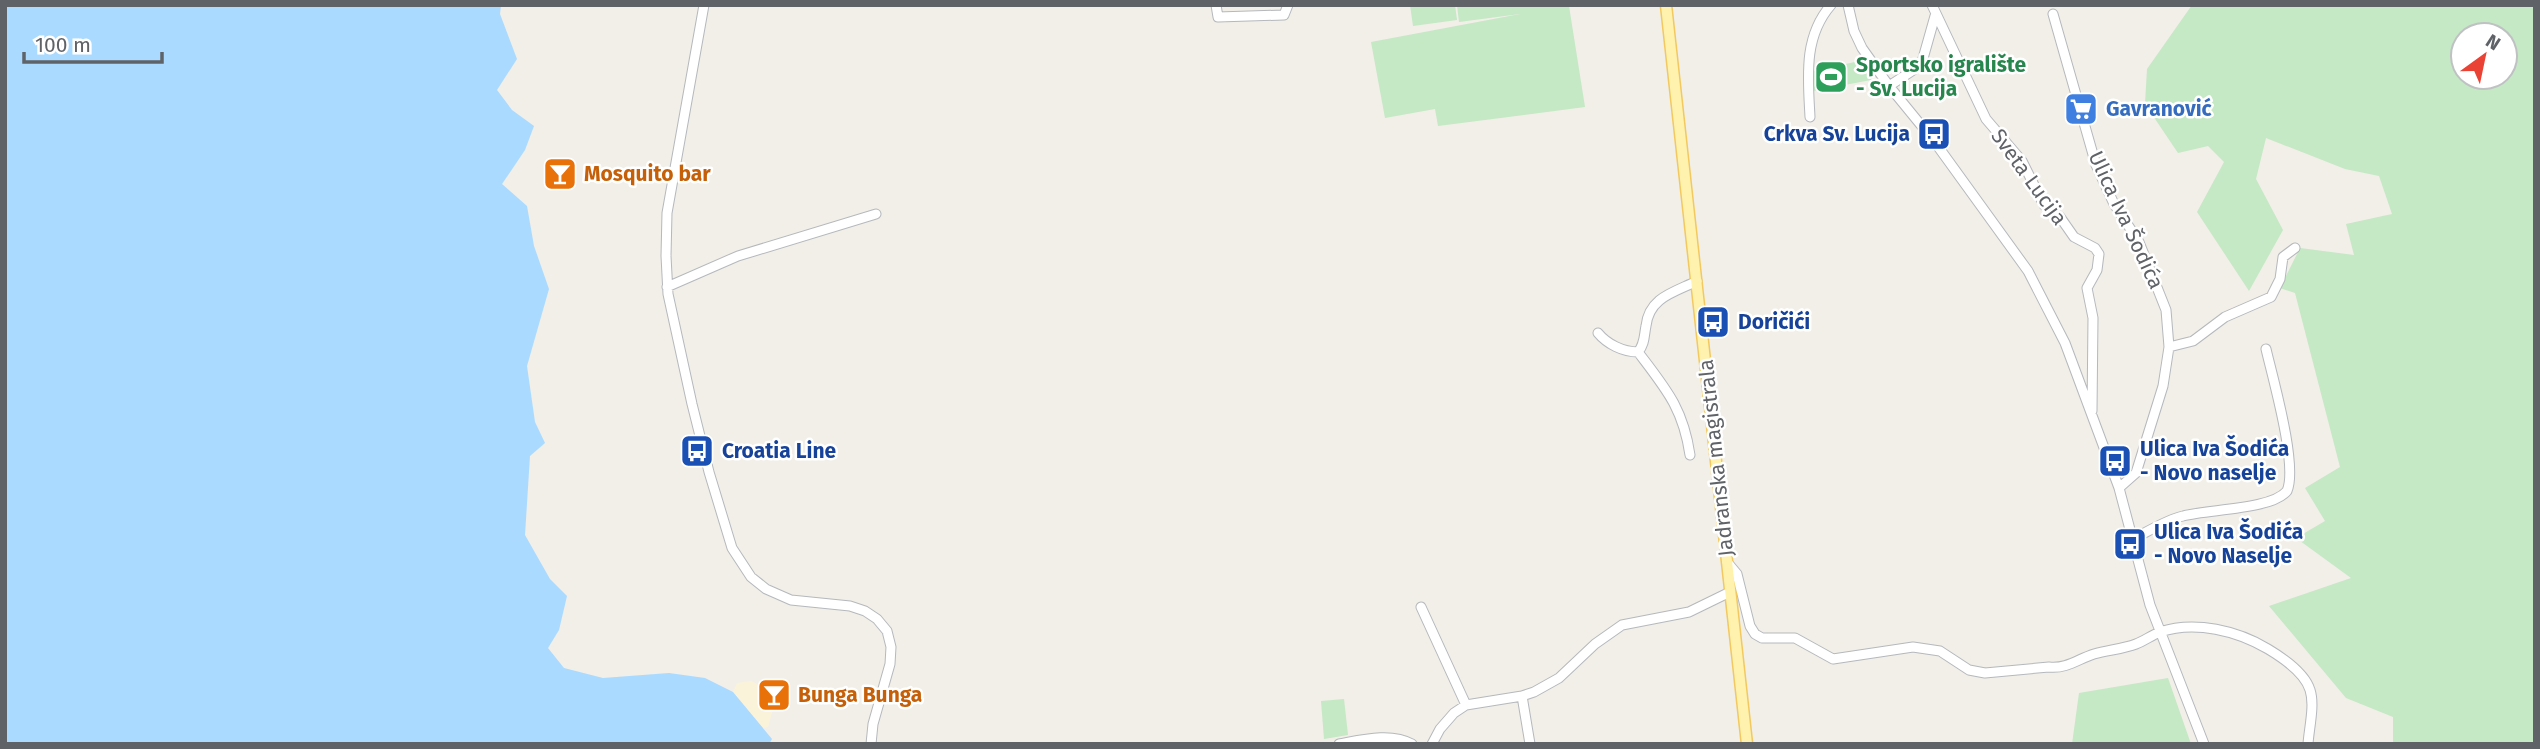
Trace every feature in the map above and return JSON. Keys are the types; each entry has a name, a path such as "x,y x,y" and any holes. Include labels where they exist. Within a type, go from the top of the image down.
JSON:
{"main road":[{"name":"Jadranska magistrala","path":"1666,5 1747,744"}],"street":[{"path":"704,5 667,213 667,287 709,472 732,548 741,564 751,577 774,593 791,600 857,608 871,614 887,631 891,647 890,664 873,724 871,744"},
{"path":"1216,5 1217,17 1284,15 1288,5"},
{"path":"1810,117 1809,49 1820,22 1831,5"},
{"name":"Sveta Lucija","path":"1848,5 1854,31 1862,48 1934,141 2028,271 2066,343 2119,488 2159,633 2204,744"},
{"name":"Sveta Lucija","path":"1889,86 1922,62 1934,26 1934,7"},
{"name":"Sveta Lucija","path":"1934,7 1986,119 2022,161 2044,205 2060,217 2074,237 2095,248 2099,254 2097,270 2087,288 2093,318 2092,418"},
{"name":"Ulica Iva Šodića","path":"2053,14 2096,165 2114,204 2139,242 2166,310 2169,347 2163,386 2136,473 2119,488"},
{"path":"667,287 738,256 876,214"},
{"path":"2169,347 2193,341 2225,317 2271,297 2280,279 2283,257 2295,248"},
{"path":"1638,352 1643,343 1646,320 1652,307 1666,295 1697,281"},
{"path":"1598,333 1608,343 1633,353 1638,352"},
{"path":"2133,539 2178,517 2247,506 2275,499 2287,491 2291,474 2266,349"},
{"path":"1638,352 1674,400 1686,430 1690,455"},
{"path":"1727,562 1737,574 1746,614 1755,634 1762,638 1795,638 1833,659 1913,647 1940,651 1969,670 1985,673 2059,668 2180,627 2218,630 2255,642 2297,672 2311,692 2308,744"},
{"path":"1432,744 1440,729 1454,713 1466,705 1522,696 1559,678 1595,644 1622,625 1689,612 1730,592"},
{"path":"1421,607 1466,705"},
{"path":"1522,696 1530,744"},
{"path":"1339,744 1378,738 1406,740 1412,744"}],"green space":[{"path":"1410,5 1455,5 1457,20 1413,26"},
{"path":"1457,5 1571,5 1569,6 1585,107 1438,126 1435,109 1385,118 1371,42 1520,14 1459,22"},
{"path":"2192,5 2535,5 2535,744 2393,744 2393,717 2346,698 2269,606 2351,578 2296,538 2325,521 2305,488 2340,467 2295,293 2280,288 2300,248 2354,255 2346,224 2392,214 2379,176 2345,169 2266,138 2256,179 2283,230 2249,291 2197,212 2224,162 2208,146 2178,153 2145,104 2147,69"},
{"name":"Sportsko igralište - Sv. Lucija","path":"1864,60 1873,77 1871,80 1813,91 1813,71"},
{"path":"2168,678 2191,744 2072,744 2079,693"},
{"path":"1344,699 1348,735 1324,739 1321,701"}],"sand":[{"path":"751,681 770,690 776,698 768,727 763,728 733,692 737,683"}],"water":[{"path":"5,5 501,5 500,14 517,59 497,90 512,110 534,126 525,150 502,184 527,206 534,246 549,289 527,366 535,422 545,443 530,456 525,535 550,579 567,596 559,630 548,648 564,668 603,678 669,673 705,678 733,692 772,739 769,744 5,744"}],"place":[{"name":"Sportsko igralište - Sv. Lucija","path":"1831,77"},
{"name":"Gavranović","path":"2081,109"},
{"name":"Crkva Sv. Lucija","path":"1934,134"},
{"name":"Mosquito bar","path":"560,174"},
{"name":"Doričići","path":"1713,322"},
{"name":"Croatia Line","path":"697,451"},
{"name":"Ulica Iva Šodića - Novo naselje","path":"2115,461"},
{"name":"Ulica Iva Šodića - Novo Naselje","path":"2130,544"},
{"name":"Bunga Bunga","path":"774,695"}]}
